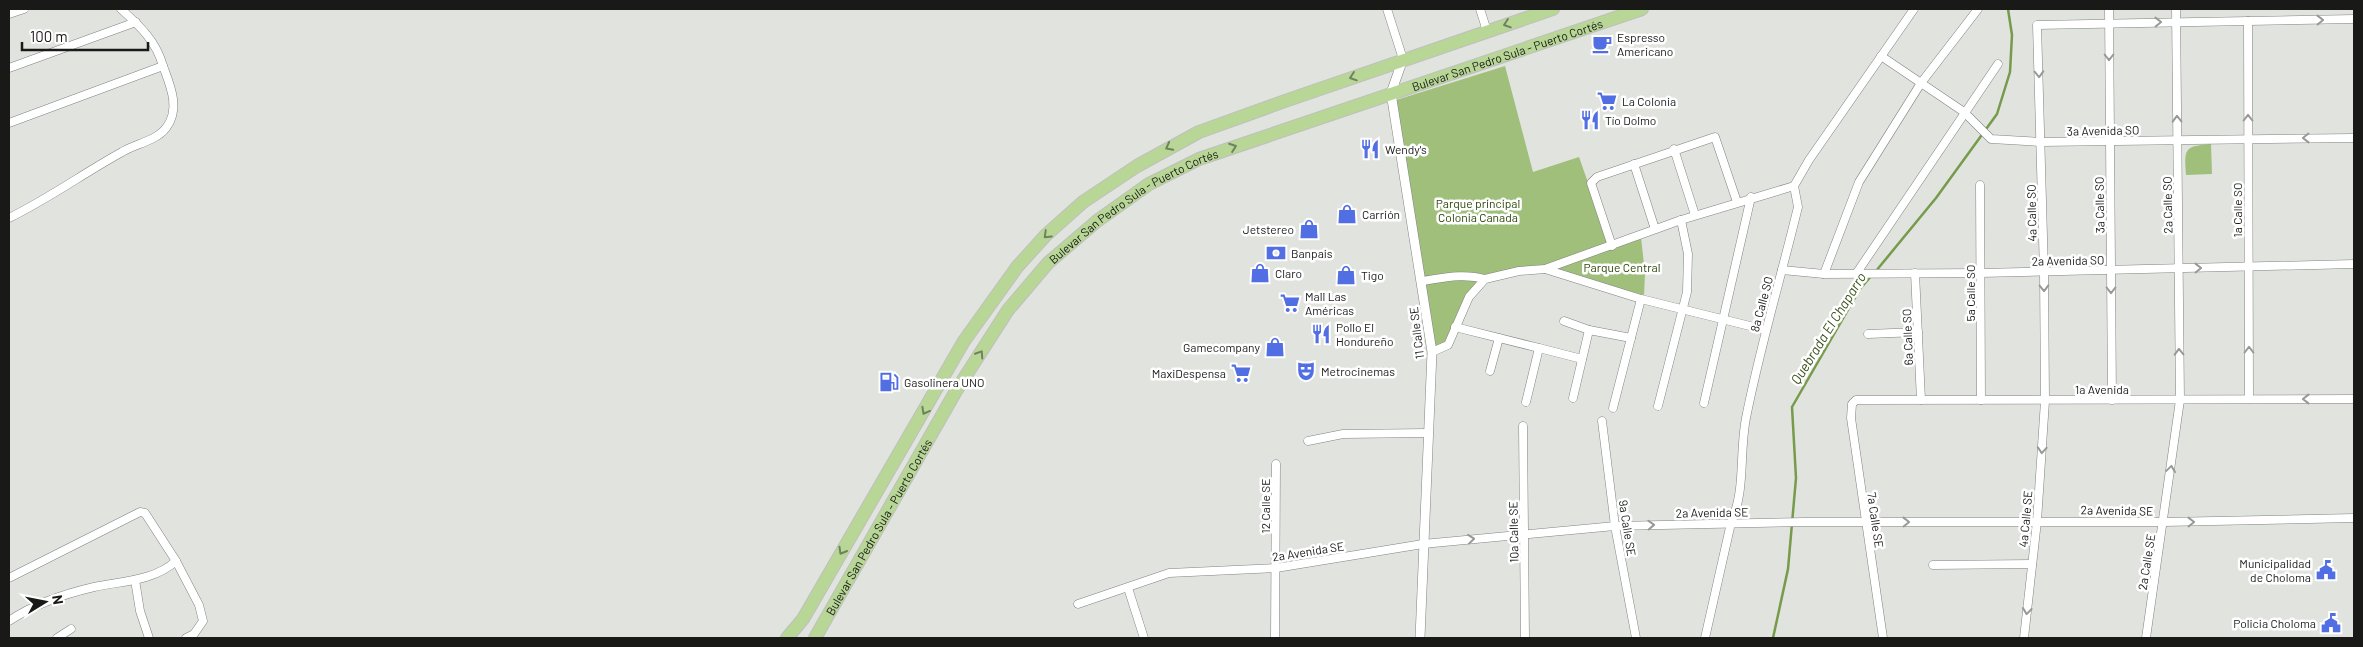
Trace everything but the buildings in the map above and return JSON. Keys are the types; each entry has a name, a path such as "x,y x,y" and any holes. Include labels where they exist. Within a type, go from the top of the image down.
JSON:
{"highway":[{"name":"Bulevar San Pedro Sula - Puerto Cortés","path":"787,638 803,620 964,341 1016,267 1046,235 1083,202 1137,166 1199,132 1403,59 1553,9"},
{"name":"Bulevar San Pedro Sula - Puerto Cortés","path":"816,638 956,391 1008,310 1048,263 1096,220 1149,184 1200,159 1391,92 1642,9"}],"street":[{"path":"9,14 24,9"},
{"path":"9,218 123,151 154,137 166,128 173,110 174,98 163,66 155,45 136,22 121,9"},
{"path":"1387,9 1403,59"},
{"path":"1480,9 1487,31"},
{"path":"1422,281 1453,276 1475,276 1485,279 1518,271 1545,269 1696,215 1751,197 1794,186 1809,160 1914,9"},
{"path":"1824,274 1858,182 1921,83 1978,9"},
{"name":"3a Calle SO","path":"2109,9 2112,400"},
{"name":"2a Calle SO","path":"2176,9 2180,400"},
{"path":"2109,23 2354,19"},
{"name":"1a Calle SO","path":"2248,21 2249,399"},
{"path":"9,68 136,22"},
{"name":"4a Calle SO","path":"2045,401 2044,272 2037,25 2109,23"},
{"name":"3a Avenida SO","path":"1881,56 1964,112 1987,136 1995,140 2041,142 2354,138"},
{"name":"11 Calle SE","path":"1403,59 1391,92 1432,352 1420,638"},
{"path":"1857,274 1998,64"},
{"path":"9,123 163,66"},
{"path":"1612,246 1591,183 1597,177 1674,149 1715,136 1737,202"},
{"path":"1674,149 1696,215"},
{"path":"1634,164 1655,229"},
{"name":"5a Calle SO","path":"1980,185 1981,400"},
{"name":"8a Calle SO","path":"1705,638 1741,488 1746,420 1766,330 1798,207 1794,186"},
{"path":"1704,403 1751,197"},
{"path":"1658,406 1687,292 1688,254 1681,220"},
{"name":"2a Avenida SO","path":"1782,270 1824,274 1981,273 2354,264"},
{"path":"1545,269 1641,299 1766,330"},
{"name":"6a Calle SO","path":"1915,273 1920,400"},
{"path":"1432,352 1448,345 1469,297 1485,279"},
{"path":"1613,408 1641,299"},
{"path":"1564,321 1589,330 1631,338"},
{"path":"1455,328 1582,359"},
{"path":"1573,398 1589,330"},
{"path":"1868,334 1918,332"},
{"path":"1490,371 1499,338"},
{"path":"1526,402 1539,348"},
{"name":"1a Avenida","path":"1852,404 1856,400 1861,399 2045,401 2354,399"},
{"name":"2a Calle SE","path":"2146,638 2180,400"},
{"name":"4a Calle SE","path":"2024,638 2036,521 2045,401"},
{"name":"7a Calle SE","path":"1852,404 1851,418 1883,638"},
{"name":"9a Calle SE","path":"1602,421 1615,526 1636,638"},
{"name":"10a Calle SE","path":"1523,426 1525,638"},
{"path":"1308,441 1342,434 1428,433"},
{"name":"12 Calle SE","path":"1275,638 1276,464"},
{"path":"9,578 140,512 146,513 176,561 199,605 202,621 194,634 186,638"},
{"name":"2a Avenida SE","path":"1078,604 1169,573 1276,568 1423,544 1524,533 1615,526 1780,522 2164,522 2354,518"},
{"path":"9,621 22,612 60,597 95,587 135,580 166,570 176,561"},
{"path":"1933,566 2032,564"},
{"path":"135,580 140,611 149,638"},
{"path":"1128,588 1144,638"},
{"path":"57,638 71,629"}],"green space":[{"name":"Parque principal Colonia Canada","path":"1505,66 1533,172 1579,157 1610,245 1544,268 1485,277 1467,295 1448,345 1432,352 1393,101"},
{"path":"2211,144 2212,174 2186,175 2185,159 2188,150 2195,146"},
{"name":"Parque Central","path":"1641,237 1645,274 1644,295 1551,270"}],"waterway":[{"name":"Quebrada El Chaparro","path":"1876,271 1936,198 1997,114 2010,72 2012,35 2008,9"},
{"name":"Quebrada El Chaparro","path":"1773,638 1788,569 1796,478 1792,407 1860,289 1872,275"}],"place":[{"name":"Espresso Americano","path":"1602,44"},
{"name":"La Colonia","path":"1607,101"},
{"name":"Tío Dolmo","path":"1590,120"},
{"name":"Wendy's","path":"1370,149"},
{"name":"Carrión","path":"1347,214"},
{"name":"Jetstereo","path":"1309,229"},
{"name":"Banpais","path":"1276,253"},
{"name":"Claro","path":"1260,273"},
{"name":"Tigo","path":"1346,275"},
{"name":"Mall Las Américas","path":"1290,303"},
{"name":"Pollo El Hondureño","path":"1321,334"},
{"name":"Gamecompany","path":"1275,347"},
{"name":"Metrocinemas","path":"1306,371"},
{"name":"MaxiDespensa","path":"1241,373"},
{"name":"Gasolinera UNO","path":"889,382"},
{"name":"Municipalidad de Choloma","path":"2326,570"},
{"name":"Policia Choloma","path":"2331,623"}]}
